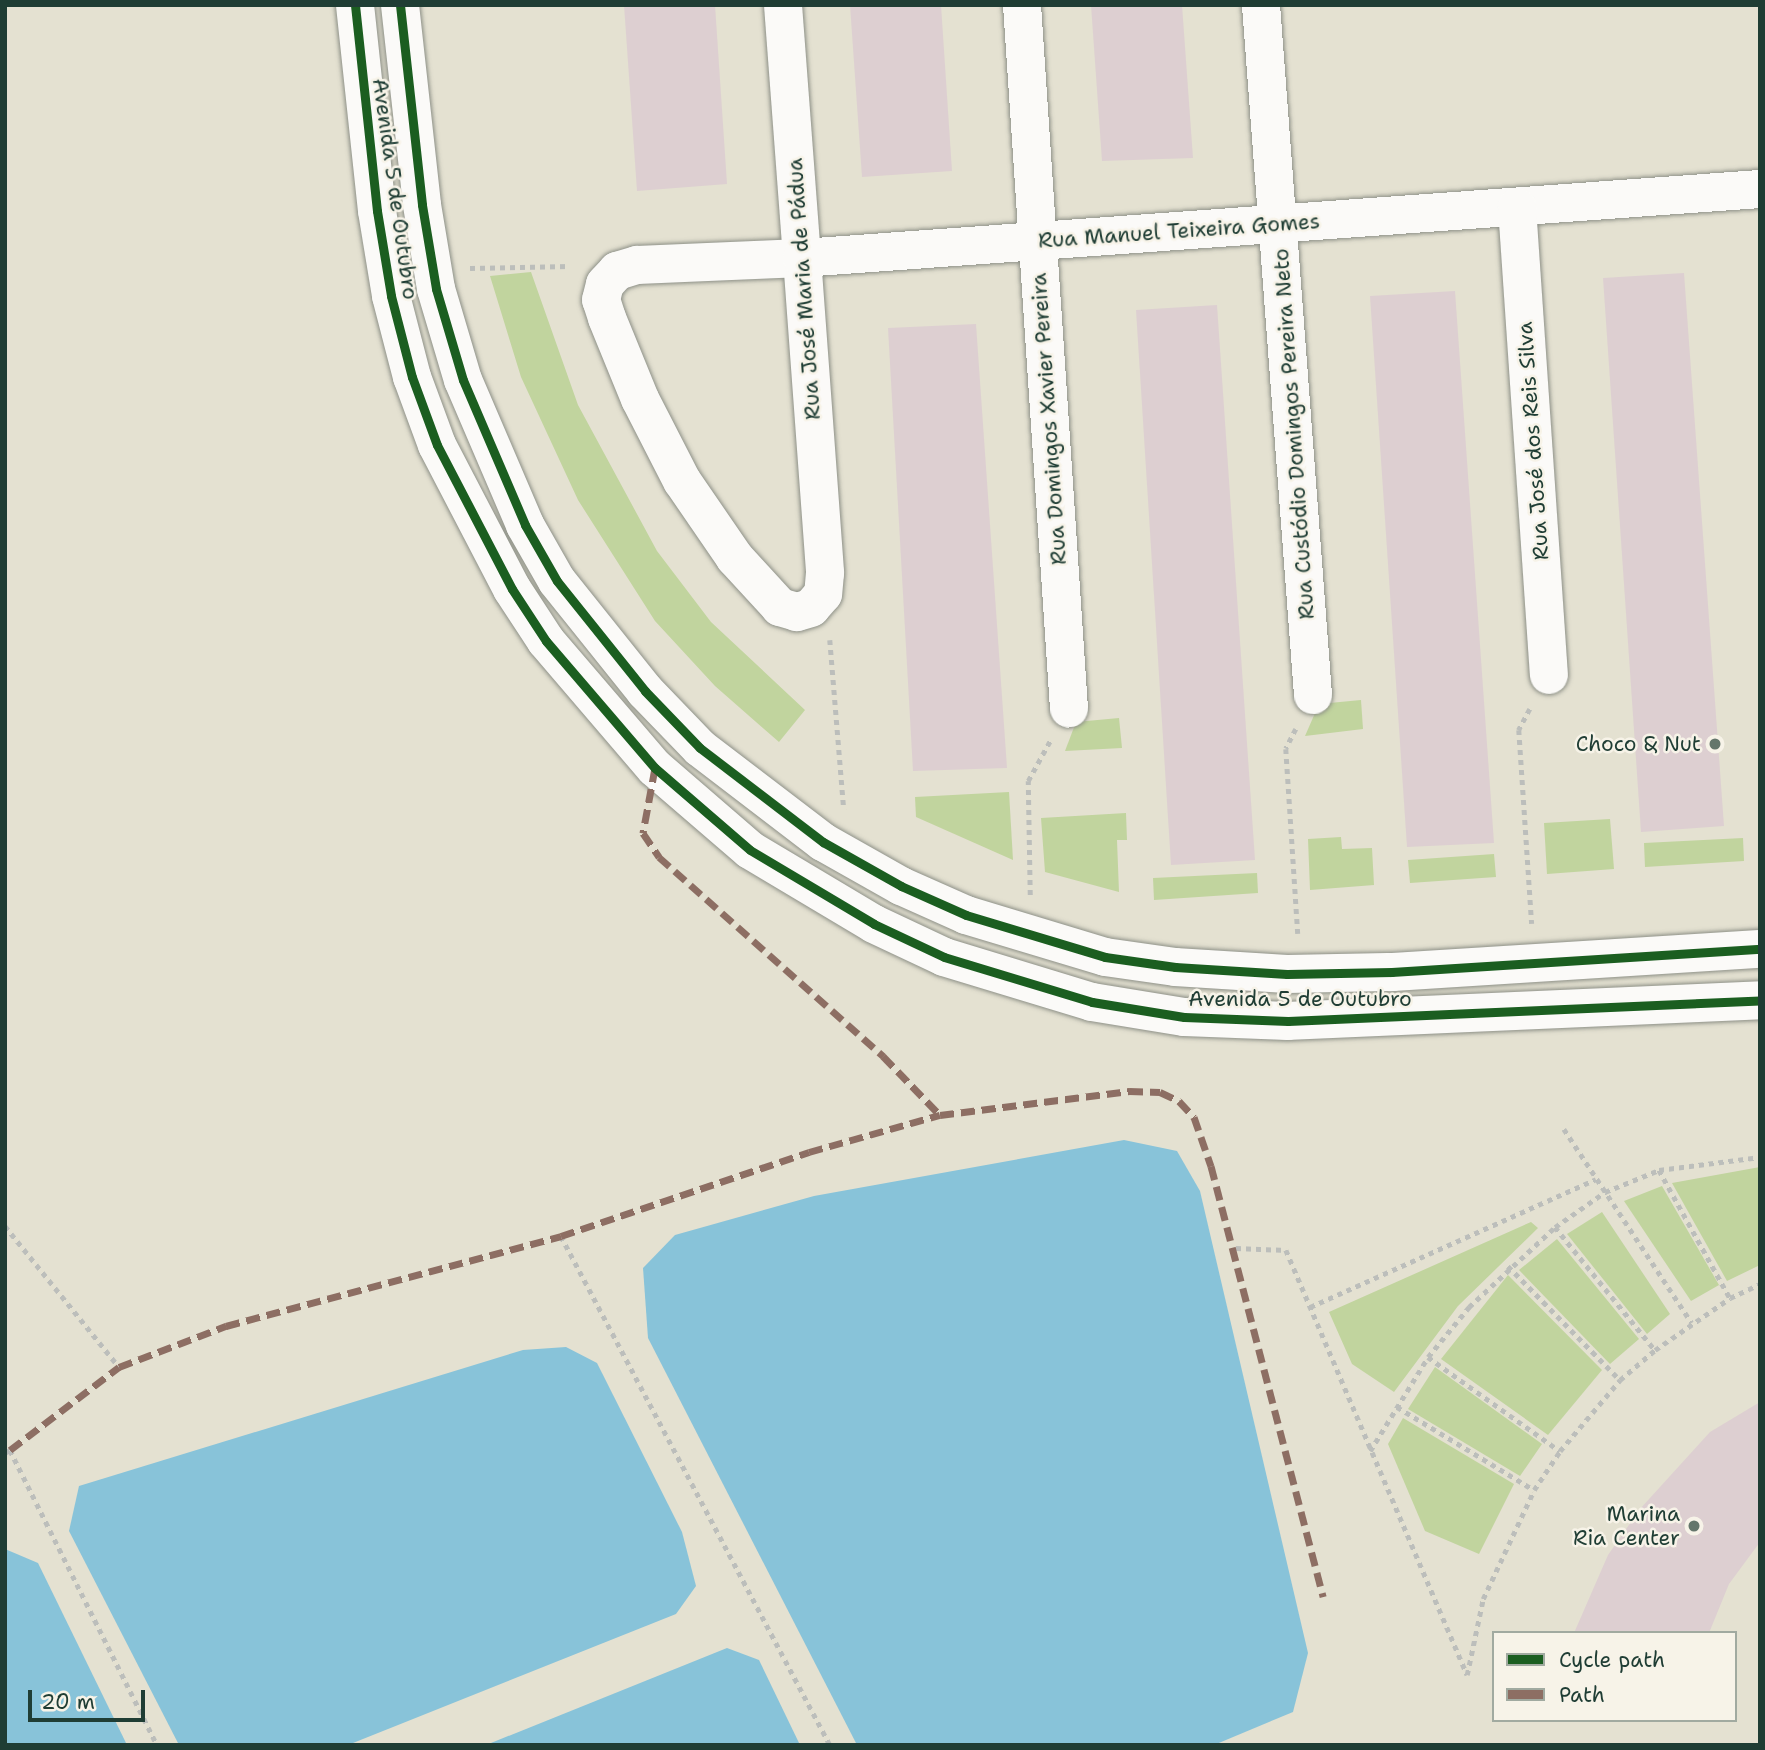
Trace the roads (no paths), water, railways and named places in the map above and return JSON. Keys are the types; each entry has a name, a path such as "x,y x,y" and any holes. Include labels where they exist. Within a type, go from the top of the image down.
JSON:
{"street":[{"name":"Avenida 5 de Outubro","path":"355,5 377,211 391,296 412,377 437,444 506,578 546,641 655,768 750,850 874,924 944,957 1092,1002 1184,1017 1343,1019 1760,1000"},
{"name":"Avenida 5 de Outubro","path":"400,5 422,205 436,289 463,380 525,525 557,581 645,691 700,748 757,796 848,856 912,891 1031,937 1105,957 1175,967 1301,974 1760,949"},
{"name":"Rua José Maria de Pádua","path":"783,5 825,573"},
{"name":"Rua Domingos Xavier Pereira","path":"1022,5 1069,708"},
{"name":"Rua Custódio Domingos Pereira Neto","path":"1261,5 1313,695"},
{"name":"Rua Manuel Teixeira Gomes","path":"825,573 823,594 811,608 797,612 780,607 735,558 682,481 640,399 601,300 605,284 617,271 637,265 802,258 1760,189"},
{"name":"Rua José dos Reis Silva","path":"1517,207 1549,675"}],"water":[{"path":"1124,1140 1177,1151 1200,1191 1308,1653 1293,1712 1214,1745 857,1745 648,1338 643,1268 675,1235 814,1196"},
{"path":"566,1347 597,1363 682,1532 696,1586 676,1614 348,1745 179,1745 69,1531 79,1486 523,1350"},
{"path":"5,1549 38,1563 127,1745 5,1745"},
{"path":"727,1648 759,1660 800,1745 486,1745"}],"place":[{"name":"Choco & Nut","path":"1715,744"},
{"name":"Marina Ria Center","path":"1694,1526"}]}
